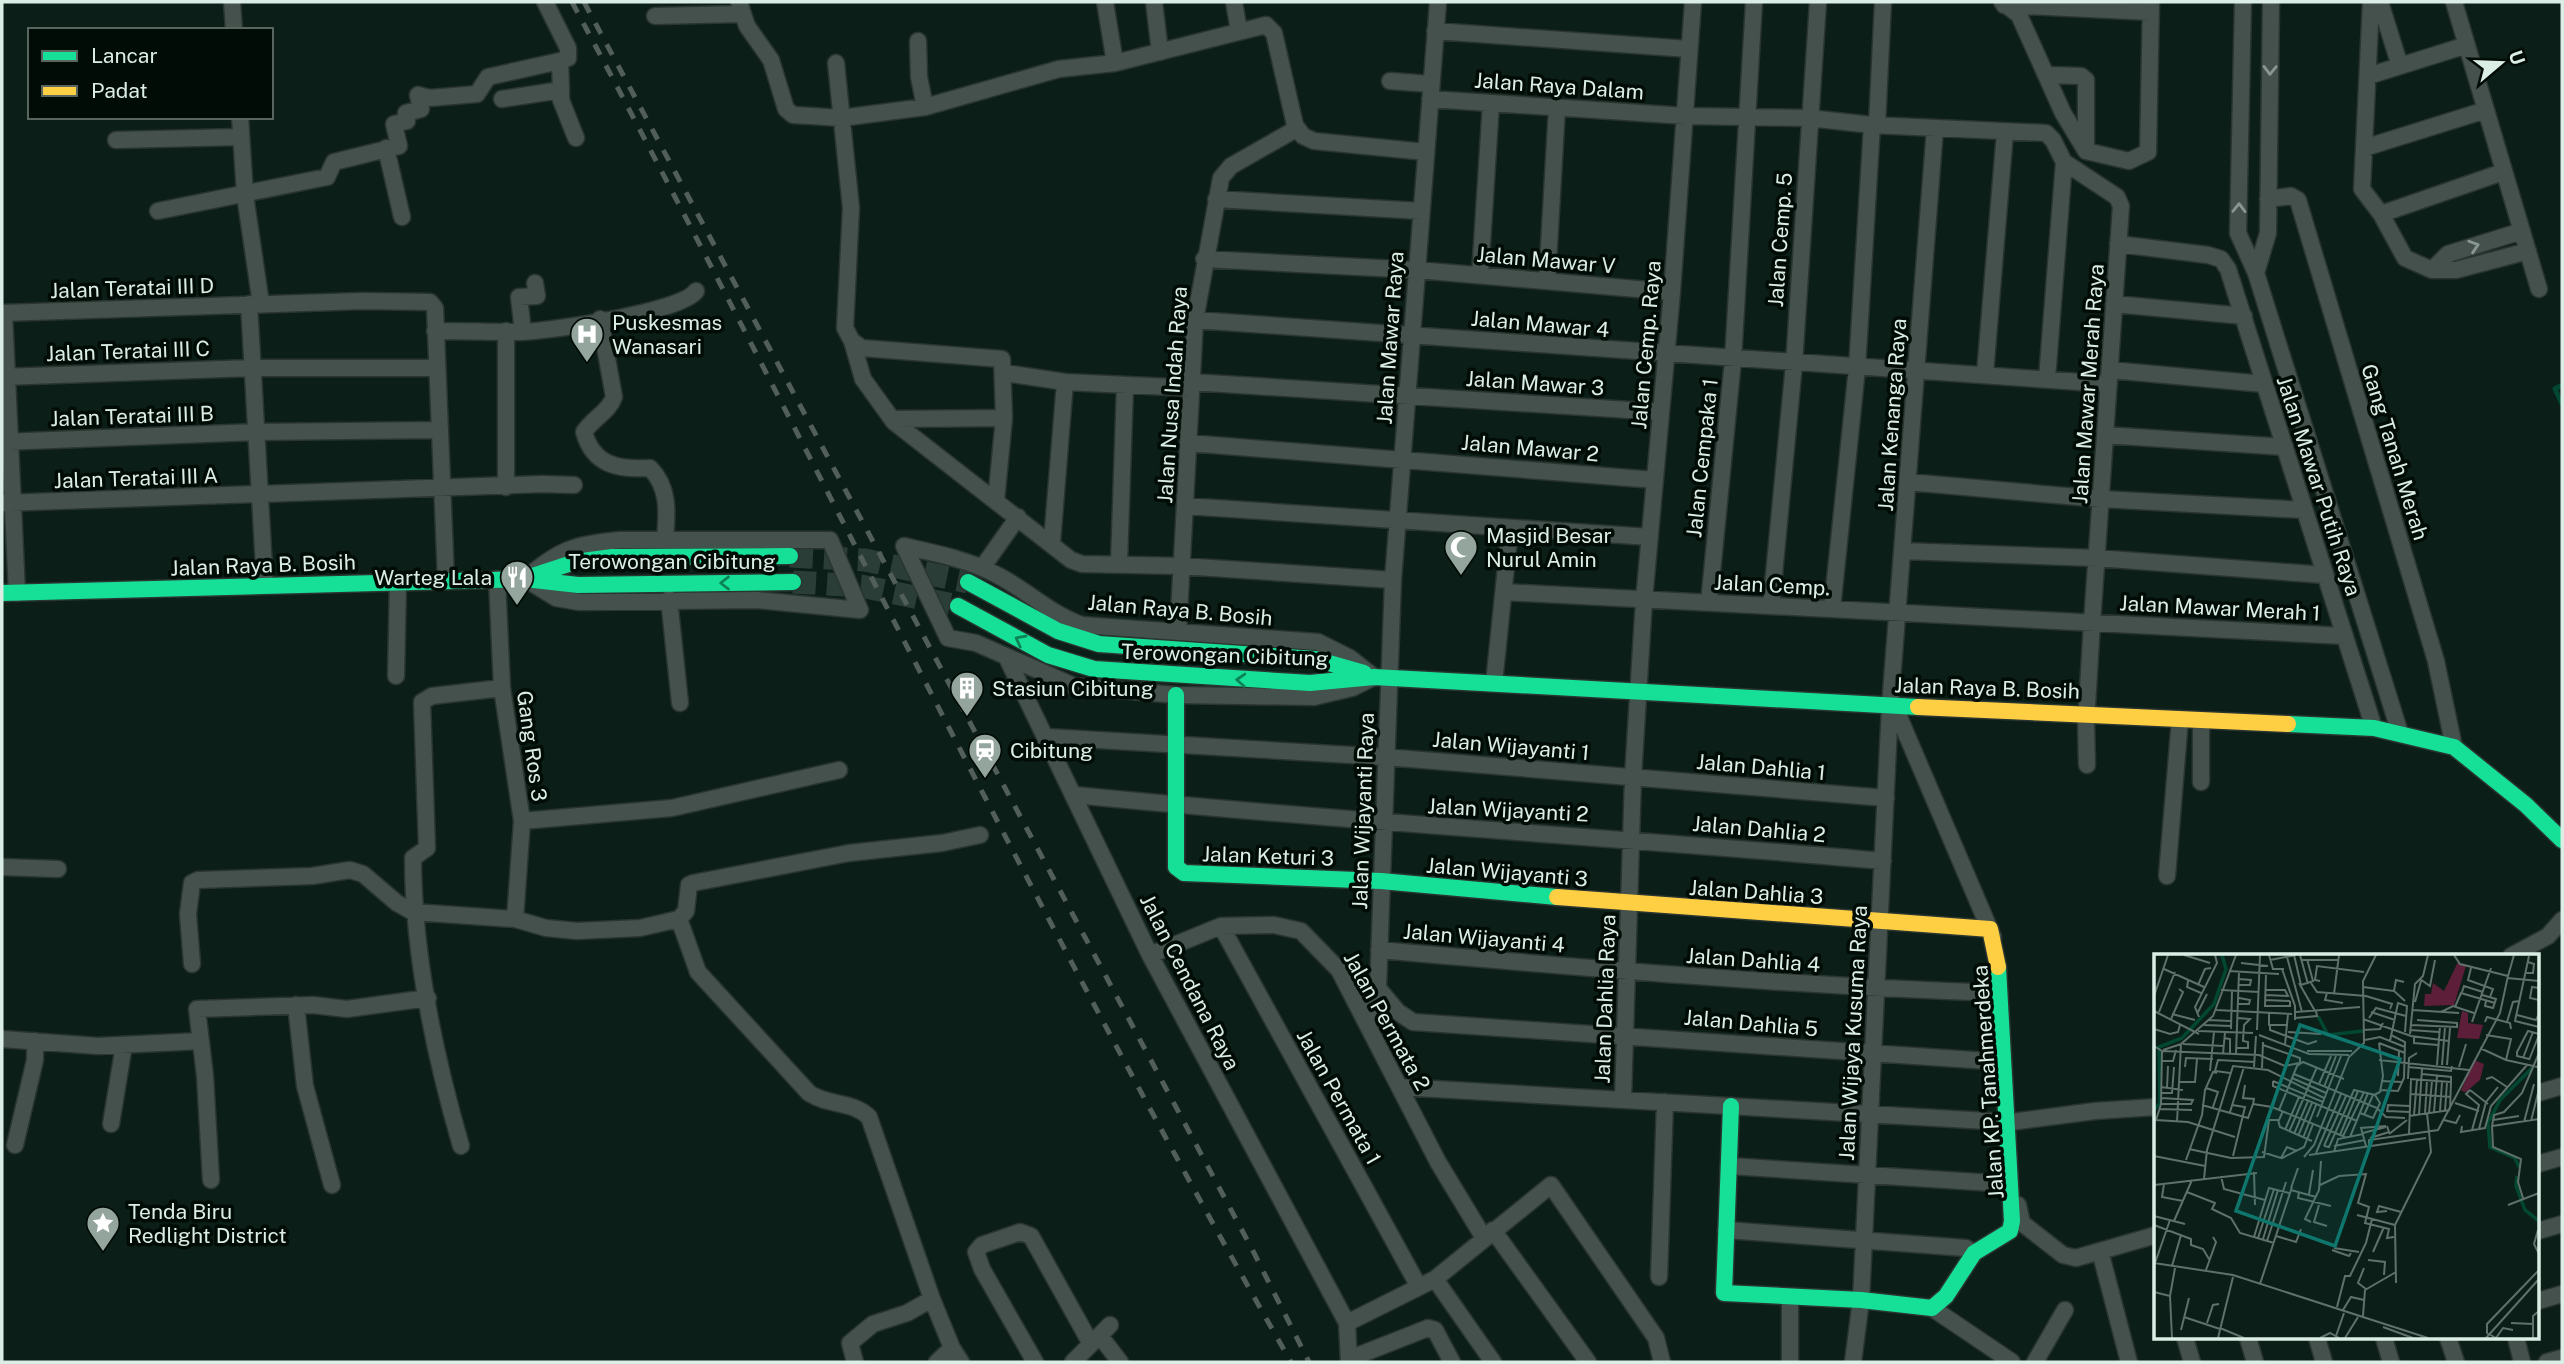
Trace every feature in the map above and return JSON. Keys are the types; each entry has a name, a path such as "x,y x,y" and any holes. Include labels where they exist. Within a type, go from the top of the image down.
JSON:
{"main road":[{"name":"Terowongan Cibitung","path":"525,579 575,562 612,557 790,556"},
{"name":"Jalan Raya B. Bosih","path":"9,593 525,579"},
{"name":"Terowongan Cibitung","path":"525,579 578,585 793,582"},
{"name":"Terowongan Cibitung","path":"968,582 1058,631 1099,644 1315,659 1381,677"},
{"name":"Terowongan Cibitung","path":"958,607 1048,655 1094,669 1310,683 1381,677"},
{"name":"Jalan Raya B. Bosih","path":"1381,677 1895,706 2374,728 2454,747 2526,806 2562,840"},
{"path":"1174,805 1176,695"},
{"name":"Jalan Keturi 3","path":"1174,805 1175,867 1184,873 1381,881"},
{"name":"Jalan Wijayanti 3","path":"1381,881 1629,904"},
{"name":"Jalan Dahlia 3","path":"1629,904 1990,929"},
{"path":"1731,1106 1724,1293 1861,1300 1932,1308 1946,1296 1974,1253 2016,1227 2012,1221 1999,993 1990,929"}],"street":[{"path":"232,2 233,28"},
{"path":"158,211 327,177 334,162 399,145 394,124 407,121 406,113 421,108 418,94 430,98 477,94 488,77 568,58 568,48 545,2"},
{"path":"1105,2 1115,63"},
{"path":"1154,2 1160,52"},
{"path":"1234,2 1239,31"},
{"name":"Jalan Mawar Raya","path":"1381,677 1392,580 1438,2"},
{"name":"Jalan Cemp. Raya","path":"1638,691 1672,292 1693,2"},
{"name":"Jalan Cempaka 1","path":"1709,603 1733,360 1754,2"},
{"name":"Jalan Cemp. 5","path":"1771,606 1794,364 1818,2"},
{"path":"1832,610 1857,368 1883,2"},
{"path":"2243,2 2238,233 2256,273 2400,733"},
{"path":"2256,273 2266,243 2271,2"},
{"path":"2371,2 2362,189 2381,214 2405,258 2432,270 2456,270 2528,251"},
{"path":"2380,2 2400,66"},
{"path":"2455,2 2539,289"},
{"path":"2003,3 2151,7 2148,152 2129,161 2086,151 2063,113 2019,15 2003,3"},
{"path":"655,16 740,8 771,60 789,113 841,118 925,107 1059,69 1115,63 1266,25 1274,33 1300,132 1314,141 1426,152"},
{"path":"1435,31 1689,49"},
{"path":"918,41 919,77 925,107"},
{"path":"2368,76 2467,45"},
{"path":"560,61 561,100 576,138"},
{"path":"836,63 850,208 845,328 852,341 863,379 893,419 996,502 1052,542 1071,560 1082,564 1181,566 1392,580"},
{"path":"2048,75 2081,76 2086,80 2086,151"},
{"name":"Jalan Raya Dalam","path":"1390,81 1491,103 1746,119 1809,118 1875,125 2005,132"},
{"path":"502,99 561,90"},
{"path":"1480,275 1491,103"},
{"path":"1547,281 1557,107"},
{"path":"2364,148 2486,110"},
{"path":"240,119 239,137 255,304 252,368 265,585"},
{"name":"Jalan Kenanga Raya","path":"1895,706 1902,551 1935,128"},
{"name":"Jalan Nusa Indah Raya","path":"1178,632 1195,320 1204,259 1221,178 1231,166 1300,132"},
{"path":"1985,374 2005,132"},
{"name":"Jalan Mawar Merah Raya","path":"2005,132 2046,134 2053,140 2064,162 2118,197 2121,205 2092,623 2087,765"},
{"path":"116,140 239,137"},
{"path":"386,148 402,217"},
{"path":"2047,379 2064,162"},
{"path":"2381,214 2503,172"},
{"name":"Gang Tanah Merah","path":"2268,199 2291,196 2298,201 2436,660 2454,747"},
{"path":"1216,199 1421,211"},
{"path":"2432,270 2448,254 2522,230"},
{"name":"Jalan Mawar Putih Raya","path":"2118,244 2221,259 2228,268 2374,728"},
{"name":"Jalan Mawar V","path":"1204,259 1417,270 1672,292"},
{"path":"506,487 514,331 519,297 537,296 535,283"},
{"path":"446,580 435,331 514,331 600,319 656,310 691,298 696,292"},
{"name":"Jalan Teratai III D","path":"3,313 363,301 433,304 435,331"},
{"path":"2114,304 2244,316"},
{"path":"3,313 9,593"},
{"path":"600,319 614,397 610,408 594,418 584,432 593,453 609,466 650,468 660,479 667,505 665,540"},
{"name":"Jalan Mawar 4","path":"1195,320 1857,368 1917,369 2047,379 2109,377 2264,384"},
{"name":"Jalan Mawar 3","path":"852,341 862,348 1003,366 1065,382 1125,386 1191,385 1661,412"},
{"path":"996,502 1004,418 1003,366"},
{"name":"Jalan Teratai III C","path":"4,377 252,368 437,368"},
{"path":"1052,542 1065,382"},
{"path":"1119,563 1125,386"},
{"path":"893,419 1004,418"},
{"name":"Jalan Teratai III B","path":"6,442 256,432 439,430"},
{"path":"2105,435 2285,447"},
{"name":"Jalan Mawar 2","path":"1188,443 1655,480"},
{"path":"1908,482 2101,499 2304,510"},
{"name":"Jalan Teratai III A","path":"7,503 574,485"},
{"path":"1185,506 1650,537"},
{"path":"982,568 1018,517"},
{"path":"1494,683 1510,528"},
{"path":"620,540 830,540 860,610 757,600 579,602 556,598 525,579 555,554 573,547 620,540"},
{"name":"Jalan Raya B. Bosih","path":"904,546 982,568 1009,581 1065,619 1082,625 1318,642 1381,677 1352,688 1314,697 1176,695 1074,687 976,643 948,638 904,546"},
{"path":"1902,551 2096,558 2325,575"},
{"name":"Gang Ros 3","path":"497,579 502,688 522,821 515,919"},
{"path":"396,676 398,582"},
{"name":"Jalan Cemp.","path":"1504,592 2092,623"},
{"path":"668,599 680,704"},
{"name":"Jalan Mawar Merah 1","path":"2092,623 2346,636"},
{"name":"Jalan Cendana Raya","path":"1006,656 1150,955 1347,1323"},
{"name":"Jalan Wijayanti Raya","path":"1368,1024 1378,988 1385,757 1381,677"},
{"path":"461,1146 442,1080 413,912 413,858 427,848 428,841 422,702 432,696 502,688"},
{"name":"Jalan Dahlia Raya","path":"1623,1099 1638,691"},
{"name":"Jalan Wijaya Kusuma Raya","path":"1853,1362 1861,1300 1886,798 1895,706"},
{"name":"Jalan KP. Tanahmerdeka","path":"1895,706 2002,962 2006,994 2008,1122 2016,1227"},
{"path":"2167,876 2180,719"},
{"path":"2201,721 2201,782"},
{"name":"Jalan Wijayanti 1","path":"1047,737 1385,757 1633,777"},
{"path":"522,821 672,808 839,770"},
{"name":"Jalan Dahlia 1","path":"1633,777 1886,798"},
{"name":"Jalan Wijayanti 2","path":"1075,795 1383,823 1631,838"},
{"path":"192,964 188,902 192,883 198,880 312,876 350,870 363,874 397,903 413,912 515,919 547,928 577,931 640,928 679,919 685,911 689,885 693,883 849,853 942,843 980,835"},
{"name":"Jalan Dahlia 2","path":"1631,838 1883,861"},
{"path":"2,867 58,869"},
{"path":"679,919 698,972 808,1093 823,1100 860,1108 869,1117 932,1299 956,1355 937,1362"},
{"path":"2515,954 2548,936 2562,920"},
{"name":"Jalan Permata 2","path":"1150,955 1221,926 1274,925 1301,931 1339,970 1438,1162 1488,1234 1588,1362"},
{"name":"Jalan Permata 1","path":"1221,926 1419,1287"},
{"name":"Jalan Wijayanti 4","path":"1379,950 1627,972"},
{"name":"Jalan Dahlia 4","path":"1627,972 1877,989 1999,993"},
{"name":"Jalan Dahlia 5","path":"1378,988 1398,1012 1413,1023 2003,1062"},
{"path":"211,1180 197,1009 296,1005 348,1009 428,998"},
{"path":"296,1005 305,1086 332,1185"},
{"path":"2,1039 124,1045 201,1041"},
{"path":"15,1145 35,1060 35,1041"},
{"path":"111,1125 124,1045"},
{"path":"2540,1092 2562,1086"},
{"path":"1400,1087 2008,1122 2095,1111 2154,1107"},
{"path":"1659,1278 1665,1102"},
{"path":"2540,1163 2562,1157"},
{"path":"1729,1167 1867,1178 2009,1184"},
{"path":"1452,1362 1435,1331 1428,1328 1349,1361 1347,1323 1435,1279 1488,1234 1552,1186 1656,1338 1662,1362"},
{"path":"2540,1230 2562,1224"},
{"path":"2016,1227 2043,1240 2063,1255 2076,1258 2154,1236"},
{"path":"1727,1230 1966,1248 1974,1253"},
{"path":"1035,1362 976,1254 982,1245 1020,1232 1031,1236 1120,1362"},
{"path":"2100,1251 2129,1362"},
{"path":"1435,1279 1493,1362"},
{"path":"2540,1300 2562,1294"},
{"path":"1790,1298 1790,1362"},
{"path":"855,1362 850,1343 873,1324 907,1313 932,1299"},
{"path":"1932,1308 2012,1362"},
{"path":"2035,1362 2065,1310"},
{"path":"1073,1362 1101,1335"},
{"path":"2186,1340 2192,1362"},
{"path":"2249,1340 2255,1362"},
{"path":"2318,1340 2324,1362"},
{"path":"2385,1340 2391,1362"},
{"path":"2449,1340 2456,1362"},
{"path":"2516,1340 2522,1362"},
{"path":"2547,1362 2562,1358"}],"waterway":[{"path":"2562,385 2555,389 2562,404"}],"tunnel":[{"path":"790,556 865,560 968,582"},
{"path":"793,582 861,586 958,606"}],"railway":[{"path":"572,2 1015,855 1105,1025 1291,1362"},
{"path":"584,2 1252,1249 1309,1362"}],"traffic: fast":[{"path":"532,576 575,562 612,557 790,556"},
{"path":"2,593 525,579 578,585 793,582"},
{"path":"968,582 1058,631 1099,644 1315,659 1364,673"},
{"path":"958,606 1048,655 1094,669 1310,683 1374,677 1918,707"},
{"path":"1176,695 1176,867 1184,873 1381,881 1557,897"},
{"path":"2288,724 2374,728 2454,747 2526,805 2562,840"},
{"path":"1731,1106 1724,1293 1861,1300 1932,1308 1946,1296 1974,1253 2010,1231 2012,1221 1998,967"}],"traffic: slow":[{"path":"1918,707 2288,724"},
{"path":"1557,897 1990,929 1998,967"}],"place":[{"name":"Puskesmas Wanasari","path":"587,364"},
{"name":"Masjid Besar Nurul Amin","path":"1461,577"},
{"name":"Warteg Lala","path":"517,607"},
{"name":"Stasiun Cibitung","path":"967,718"},
{"name":"Cibitung","path":"985,780"},
{"name":"Tenda Biru Redlight District","path":"103,1253"}]}
